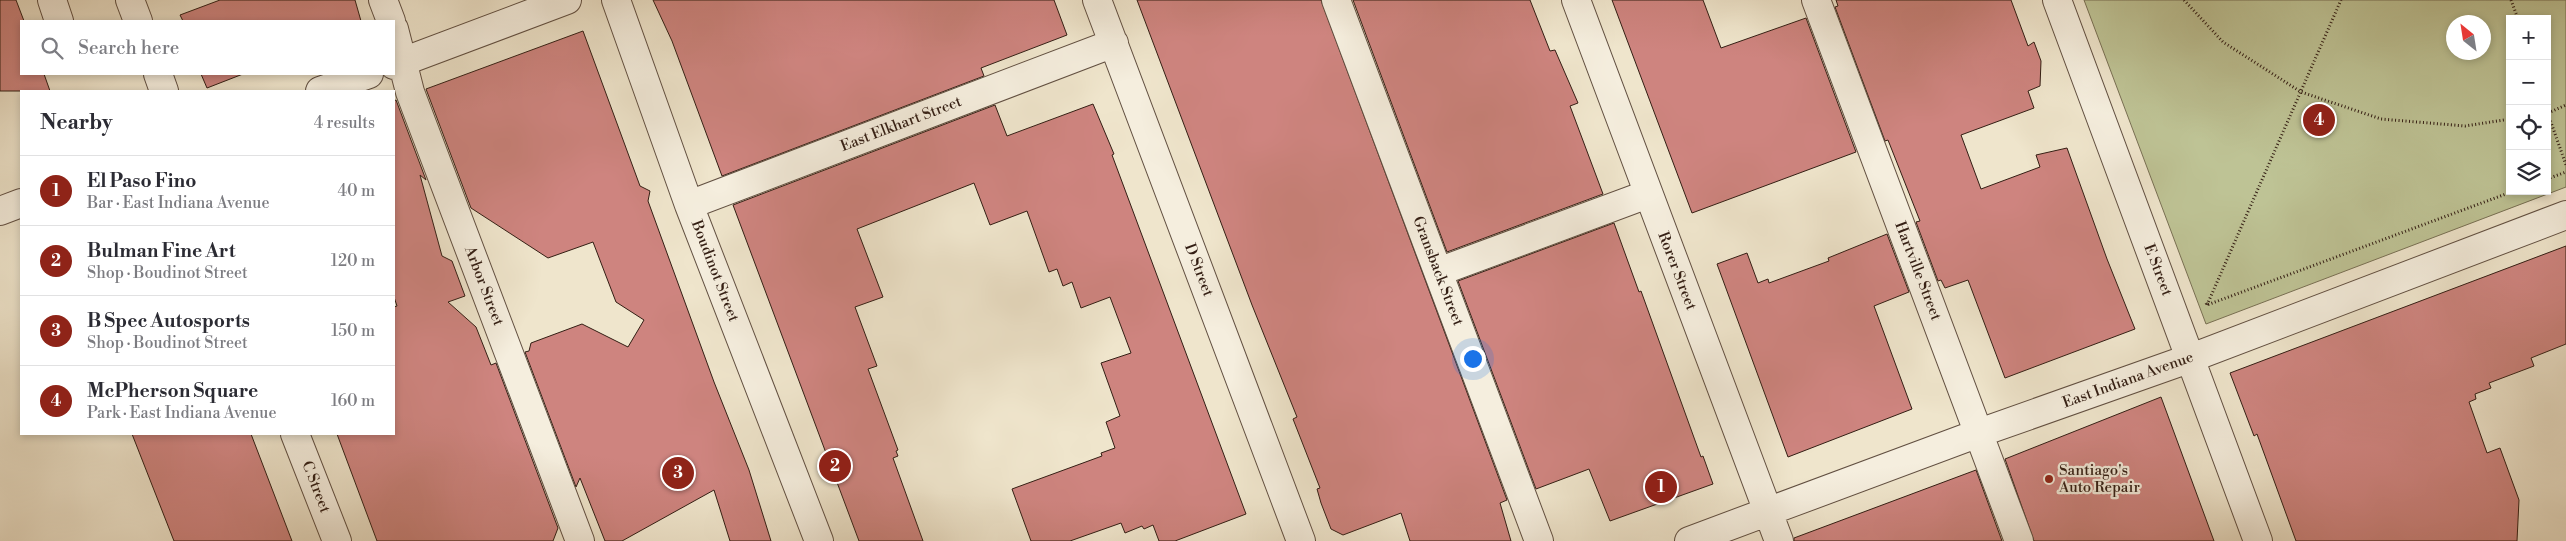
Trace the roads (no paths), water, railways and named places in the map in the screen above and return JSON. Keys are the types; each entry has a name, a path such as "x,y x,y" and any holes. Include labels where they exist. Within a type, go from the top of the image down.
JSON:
{"street":[{"path":"52,0 59,20"},
{"path":"130,0 138,20"},
{"path":"383,0 391,20"},
{"path":"399,63 568,0"},
{"name":"Boudinot Street","path":"616,0 689,205 819,541"},
{"name":"D Street","path":"1097,0 1301,541"},
{"name":"Gransback Street","path":"1336,0 1539,541"},
{"name":"Rorer Street","path":"1576,0 1779,541"},
{"name":"Hartville Street","path":"1816,0 2019,541"},
{"name":"E Street","path":"2057,0 2258,541"},
{"name":"Arbor Street","path":"395,36 399,63 580,541"},
{"name":"East Elkhart Street","path":"689,205 1114,43"},
{"path":"158,75 164,90"},
{"path":"323,90 366,75"},
{"path":"1438,272 1648,194"},
{"path":"0,211 20,203"},
{"name":"East Indiana Avenue","path":"1689,541 1979,433 2191,358 2566,215"},
{"name":"C Street","path":"296,435 337,541"}],"place":[{"name":"McPherson Square","path":"2319,120"},
{"name":"Bulman Fine Art","path":"835,466"},
{"name":"B Spec Autosports","path":"678,473"},
{"name":"Santiago's Auto Repair","path":"2049,479"},
{"name":"El Paso Fino","path":"1661,487"}]}
